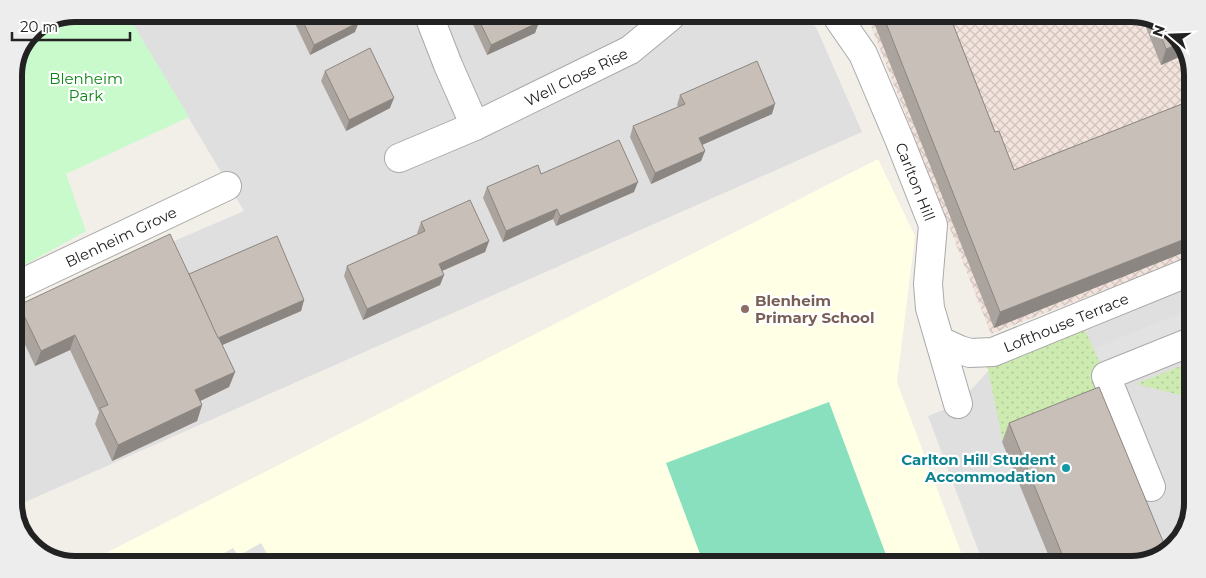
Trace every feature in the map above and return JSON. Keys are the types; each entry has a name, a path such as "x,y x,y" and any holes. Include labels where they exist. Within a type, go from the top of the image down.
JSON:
{"street":[{"path":"431,22 475,126"},
{"name":"Well Close Rise","path":"400,158 475,126 630,50 664,22"},
{"name":"Carlton Hill","path":"841,22 863,54"},
{"name":"Carlton Hill","path":"851,22 933,225 928,284 930,308 958,404"},
{"name":"Blenheim Grove","path":"23,283 227,186"},
{"name":"Lofthouse Terrace","path":"940,341 970,353 993,352 1183,275"},
{"path":"1151,487 1106,376 1184,344"}],"shaded area":[{"path":"132,22 809,22 816,27 862,132 23,503 23,306 244,211"},
{"path":"870,22 1130,22 1144,24 1160,31 1175,46 1181,59 1183,72 1183,260 991,334"},
{"name":"Blenheim Primary School","path":"878,159 915,236 897,382 962,556 100,556"},
{"path":"1184,290 1184,502 1182,516 1175,532 1160,547 1144,554 1130,556 980,556 928,416 958,404 988,371"},
{"path":"1183,312 1184,313 1184,345 1106,376 1095,348"},
{"path":"261,543 268,556 238,556"},
{"path":"233,548 238,556 219,556"}],"green space":[{"name":"Blenheim Park","path":"76,22 132,22 189,117 66,174 86,231 23,266 24,62 31,46 38,38 46,31 55,27"},
{"path":"1079,317 1114,397 1003,442 985,355"},
{"path":"1184,365 1184,396 1136,384"},
{"path":"829,402 886,556 701,556 666,463"}],"building":[{"path":"303,22 359,22 314,45"},
{"path":"480,22 539,22 491,45"},
{"path":"886,22 952,22 995,132 999,131 1014,170 1183,104 1183,240 1000,312"},
{"path":"1159,30 1175,46 1166,49"},
{"path":"370,48 394,98 349,120 325,71"},
{"path":"757,61 775,104 699,138 705,151 655,173 633,126 685,104 680,95"},
{"path":"619,140 638,182 560,216 557,209 506,231 487,187 538,165 541,174"},
{"path":"470,200 489,241 439,264 444,275 367,309 347,266 425,231 421,222"},
{"path":"170,234 235,372 195,390 202,405 118,445 100,408 108,405 75,335 41,351 23,313 23,303"},
{"path":"277,236 304,300 218,338 189,274"},
{"name":"Carlton Hill Student Accommodation","path":"1099,387 1164,543 1160,547 1144,554 1130,556 1063,556 1009,423"}],"place":[{"name":"Blenheim Primary School","path":"745,309"},
{"name":"Carlton Hill Student Accommodation","path":"1066,468"}]}
